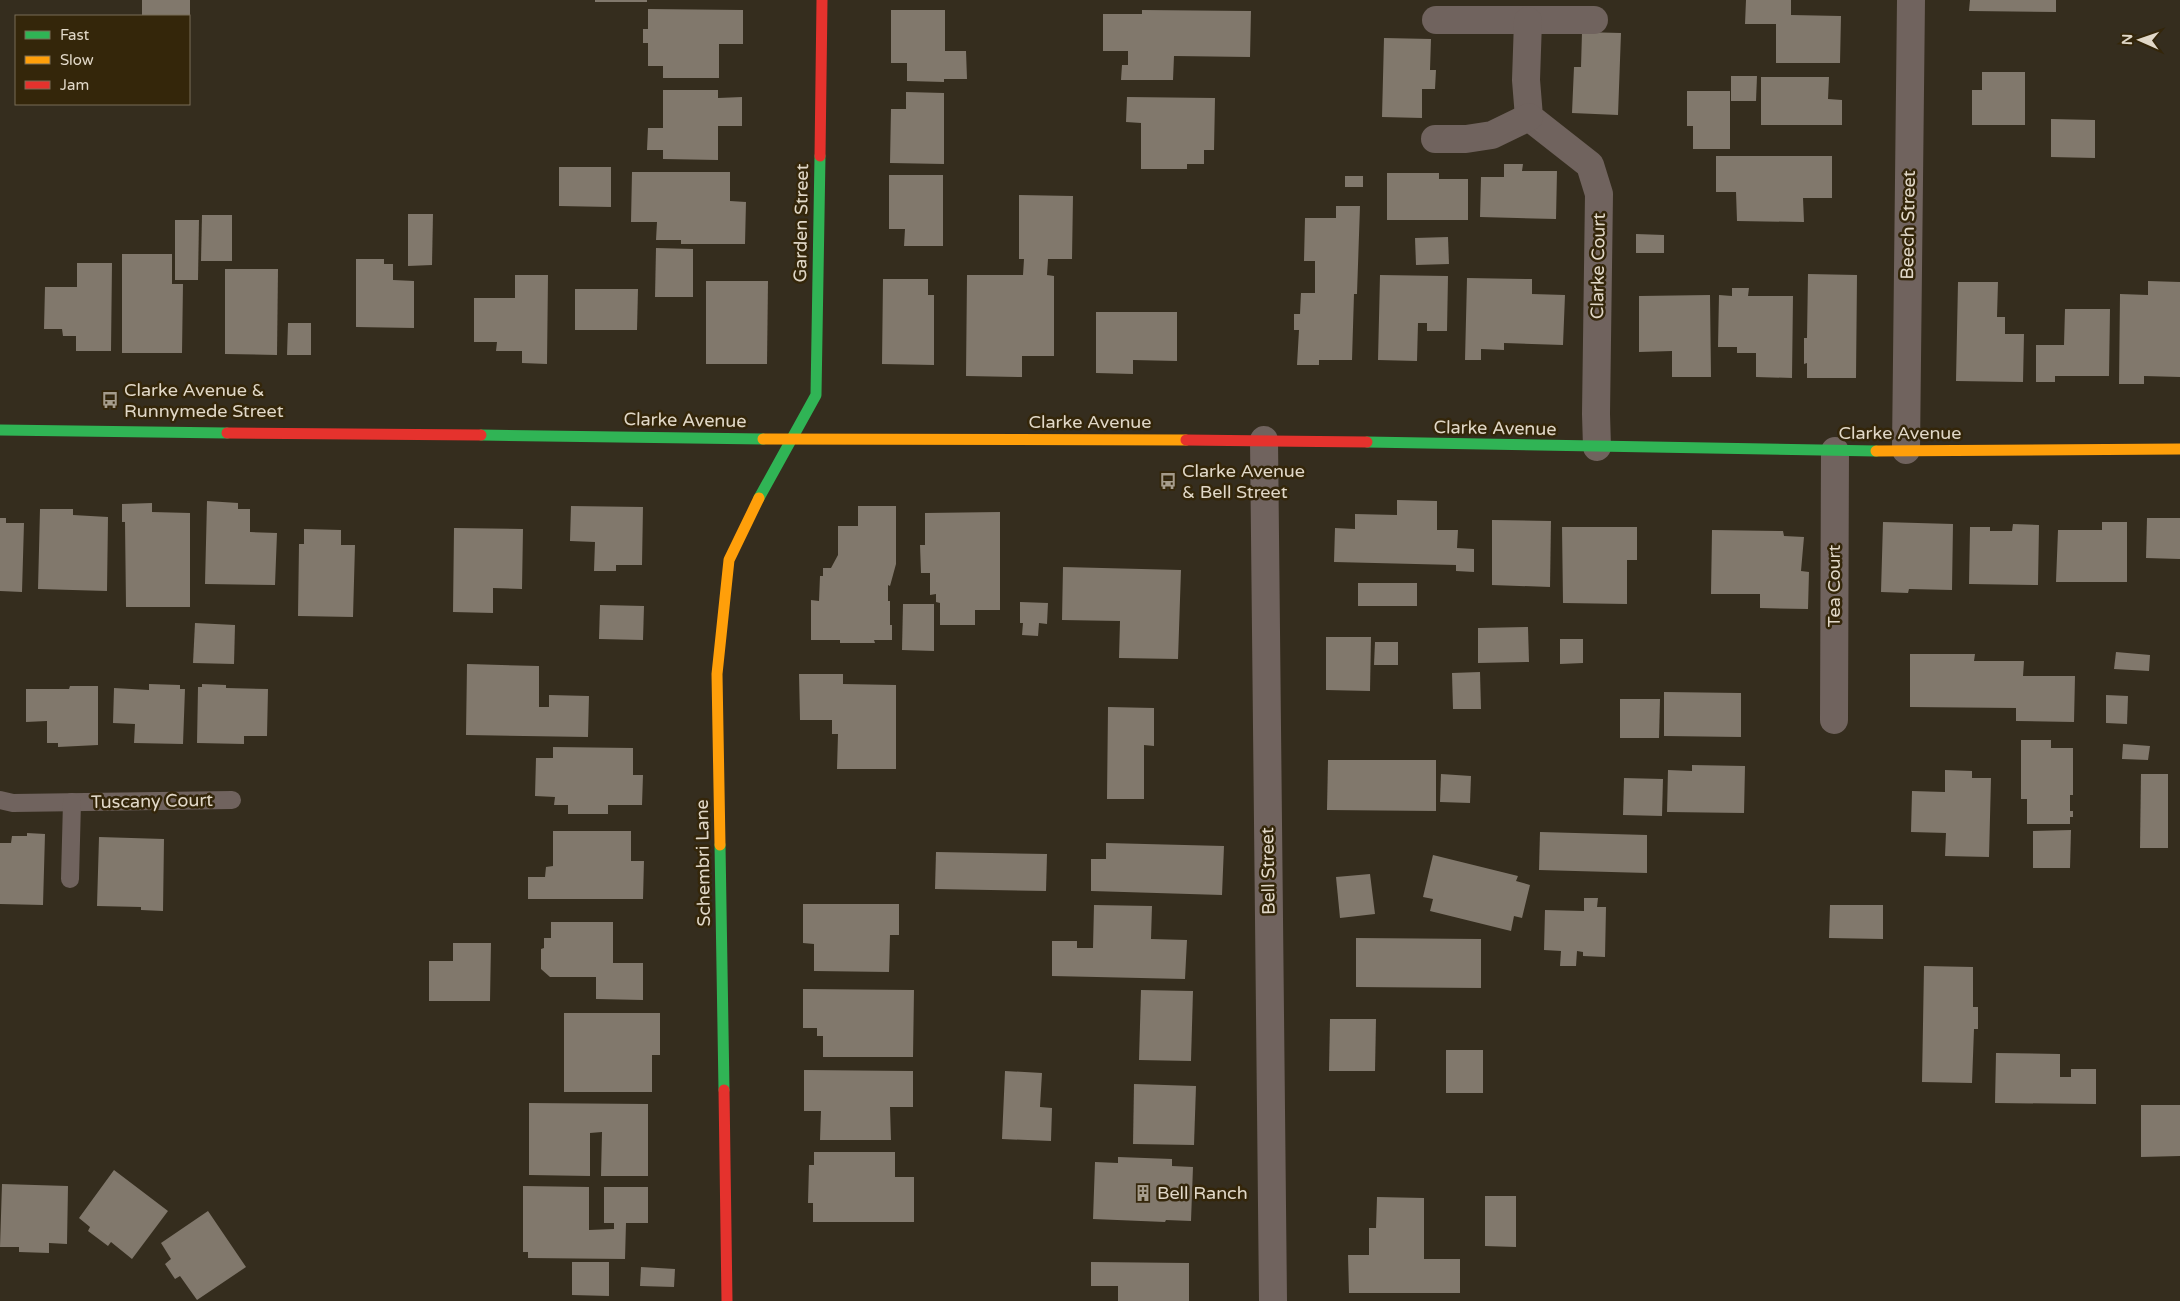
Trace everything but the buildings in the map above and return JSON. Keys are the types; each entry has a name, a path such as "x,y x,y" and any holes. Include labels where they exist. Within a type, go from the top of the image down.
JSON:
{"street":[{"name":"Garden Street","path":"791,439 816,395 822,0"},
{"name":"Beech Street","path":"1906,450 1911,0"},
{"path":"1436,20 1594,20"},
{"path":"1435,139 1466,140 1492,135 1528,117 1526,80 1528,21"},
{"name":"Clarke Court","path":"1528,117 1590,165 1599,194 1597,447"},
{"name":"Clarke Avenue","path":"0,430 791,439 1264,440 1835,451 2180,449"},
{"name":"Schembri Lane","path":"727,1301 717,674 729,560 764,487 791,439"},
{"name":"Bell Street","path":"1264,440 1273,1301"},
{"name":"Tea Court","path":"1834,720 1835,451"}],"lane":[{"name":"Tuscany Court","path":"0,800 13,802 232,800"},
{"name":"Tuscany Court","path":"70,879 72,802"}],"traffic: fast":[{"path":"759,498 816,395 820,156"},
{"path":"0,430 227,433"},
{"path":"481,435 763,439"},
{"path":"1367,442 1876,451"},
{"path":"720,845 724,1090"}],"traffic: slow":[{"path":"763,439 1186,440"},
{"path":"1876,451 2180,449"},
{"path":"720,845 717,674 729,560 759,498"}],"traffic: jam":[{"path":"820,156 822,0"},
{"path":"227,433 481,435"},
{"path":"1186,440 1367,442"},
{"path":"724,1090 727,1301"}],"place":[{"name":"Clarke Avenue & Runnymede Street","path":"110,400"},
{"name":"Clarke Avenue & Bell Street","path":"1168,481"},
{"name":"Bell Ranch","path":"1143,1193"}]}
